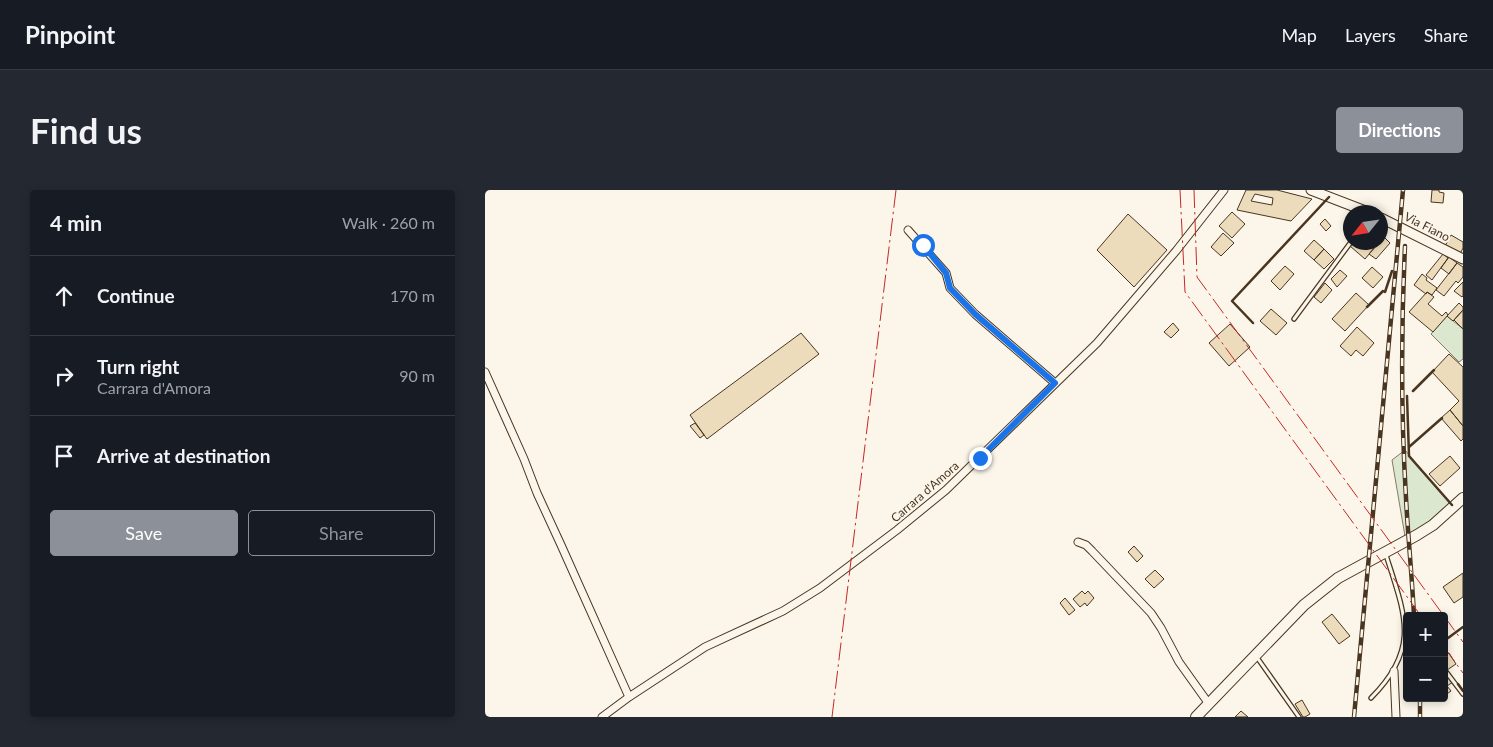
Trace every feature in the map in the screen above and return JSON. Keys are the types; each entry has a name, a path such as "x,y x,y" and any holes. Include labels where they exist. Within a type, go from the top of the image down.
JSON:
{"main road":[{"path":"1196,717 1304,605 1338,578 1433,525 1463,498"}],"street":[{"name":"Carrara d'Amora","path":"601,717 705,648 783,611 837,576 946,490 1097,343 1176,251 1224,190"},
{"path":"1311,190 1350,205"},
{"name":"Via Fiano","path":"1388,222 1463,259"},
{"path":"908,230 946,273 950,288 975,314 1055,383"},
{"path":"485,372 537,494 629,697"},
{"path":"1078,542 1086,545 1093,551 1151,613 1179,662 1209,704"},
{"path":"1394,670 1396,717"}],"lane":[{"path":"1294,319 1345,250"},
{"path":"1385,552 1403,615"},
{"path":"1371,698 1386,683 1403,651"},
{"path":"1256,655 1299,717"},
{"path":"1448,674 1463,694"}],"green space":[{"path":"1447,316 1463,329 1463,359 1459,362 1431,334"},
{"path":"1405,450 1453,507 1406,542 1392,460"}],"building":[{"path":"1246,190 1277,190 1312,199 1291,221 1237,210","holes":["1255,194 1273,198 1272,205 1251,201"]},
{"path":"1432,190 1439,190 1439,192 1444,193 1443,203 1431,202"},
{"path":"1232,212 1245,224 1232,238 1219,226"},
{"path":"1128,214 1167,250 1134,287 1097,250"},
{"path":"1325,219 1331,226 1326,231 1320,224"},
{"path":"1223,233 1234,243 1221,256 1211,247"},
{"path":"1451,235 1463,242 1460,254 1445,246"},
{"path":"1314,240 1324,249 1314,260 1304,251"},
{"path":"1324,249 1334,259 1324,269 1314,260"},
{"path":"1355,250 1372,250 1365,259"},
{"path":"1373,250 1384,250 1376,259 1369,254"},
{"path":"1443,254 1448,258 1432,280 1426,275"},
{"path":"1449,257 1457,263 1449,274 1441,268"},
{"path":"1457,263 1463,267 1463,277 1458,283 1456,281 1444,296 1436,290"},
{"path":"1285,266 1294,274 1280,290 1271,281"},
{"path":"1372,267 1383,277 1373,288 1362,278"},
{"path":"1340,270 1347,276 1337,287 1331,279"},
{"path":"1422,274 1427,278 1426,280 1437,288 1432,295 1427,292 1426,294 1414,285"},
{"path":"1463,282 1463,296 1462,297 1454,291"},
{"path":"1325,283 1332,290 1321,303 1314,297"},
{"path":"1427,292 1434,297 1428,304 1442,316 1446,312 1448,315 1433,332 1409,312"},
{"path":"1356,293 1369,305 1345,331 1332,319"},
{"path":"1459,303 1463,310 1453,321 1447,316"},
{"path":"1271,309 1287,323 1276,335 1260,321"},
{"path":"1463,310 1463,329 1454,320"},
{"path":"1173,323 1179,330 1171,338 1164,332"},
{"path":"1230,324 1250,347 1229,366 1209,343"},
{"path":"1357,327 1374,343 1363,356 1356,350 1351,356 1340,346"},
{"path":"801,333 819,354 707,439 690,415"},
{"path":"1449,354 1463,367 1463,426 1450,410 1459,401 1432,372"},
{"path":"1450,410 1463,426 1463,439 1461,441 1441,418"},
{"path":"695,423 704,435 700,438 690,426"},
{"path":"1450,456 1460,468 1440,486 1429,474"},
{"path":"1134,546 1143,556 1137,562 1128,552"},
{"path":"1155,570 1164,579 1154,588 1145,579"},
{"path":"1463,573 1463,597 1454,603 1443,587"},
{"path":"1082,591 1085,594 1088,591 1094,598 1087,606 1085,603 1080,607 1073,599"},
{"path":"1065,598 1075,610 1069,615 1060,603"},
{"path":"1332,614 1350,636 1339,644 1322,622"},
{"path":"1448,654 1456,664 1448,669 1448,657"},
{"path":"1448,676 1453,682 1448,685"},
{"path":"1302,700 1310,714 1305,717 1303,717 1295,704"},
{"path":"1241,711 1248,717 1235,717"}],"railway":[{"path":"1354,717 1403,190"},
{"path":"1405,246 1402,404 1414,612"},
{"path":"1420,702 1420,717"}],"wall":[{"path":"1253,323 1232,301 1329,197"},
{"path":"1367,307 1383,291 1385,292 1392,271"},
{"path":"1413,391 1434,370"},
{"path":"1407,396 1409,456 1452,505"},
{"path":"1409,447 1442,418"},
{"path":"1448,638 1463,627"},
{"path":"1458,684 1463,691"}],"power":[{"path":"832,717 896,190"},
{"path":"1180,190 1185,292 1418,612"},
{"path":"1194,190 1197,277 1441,612"},
{"path":"1448,621 1463,642"},
{"path":"1448,652 1463,673"}],"route":[{"path":"923,245 946,273 950,288 975,314 1055,383 980,458"}]}
